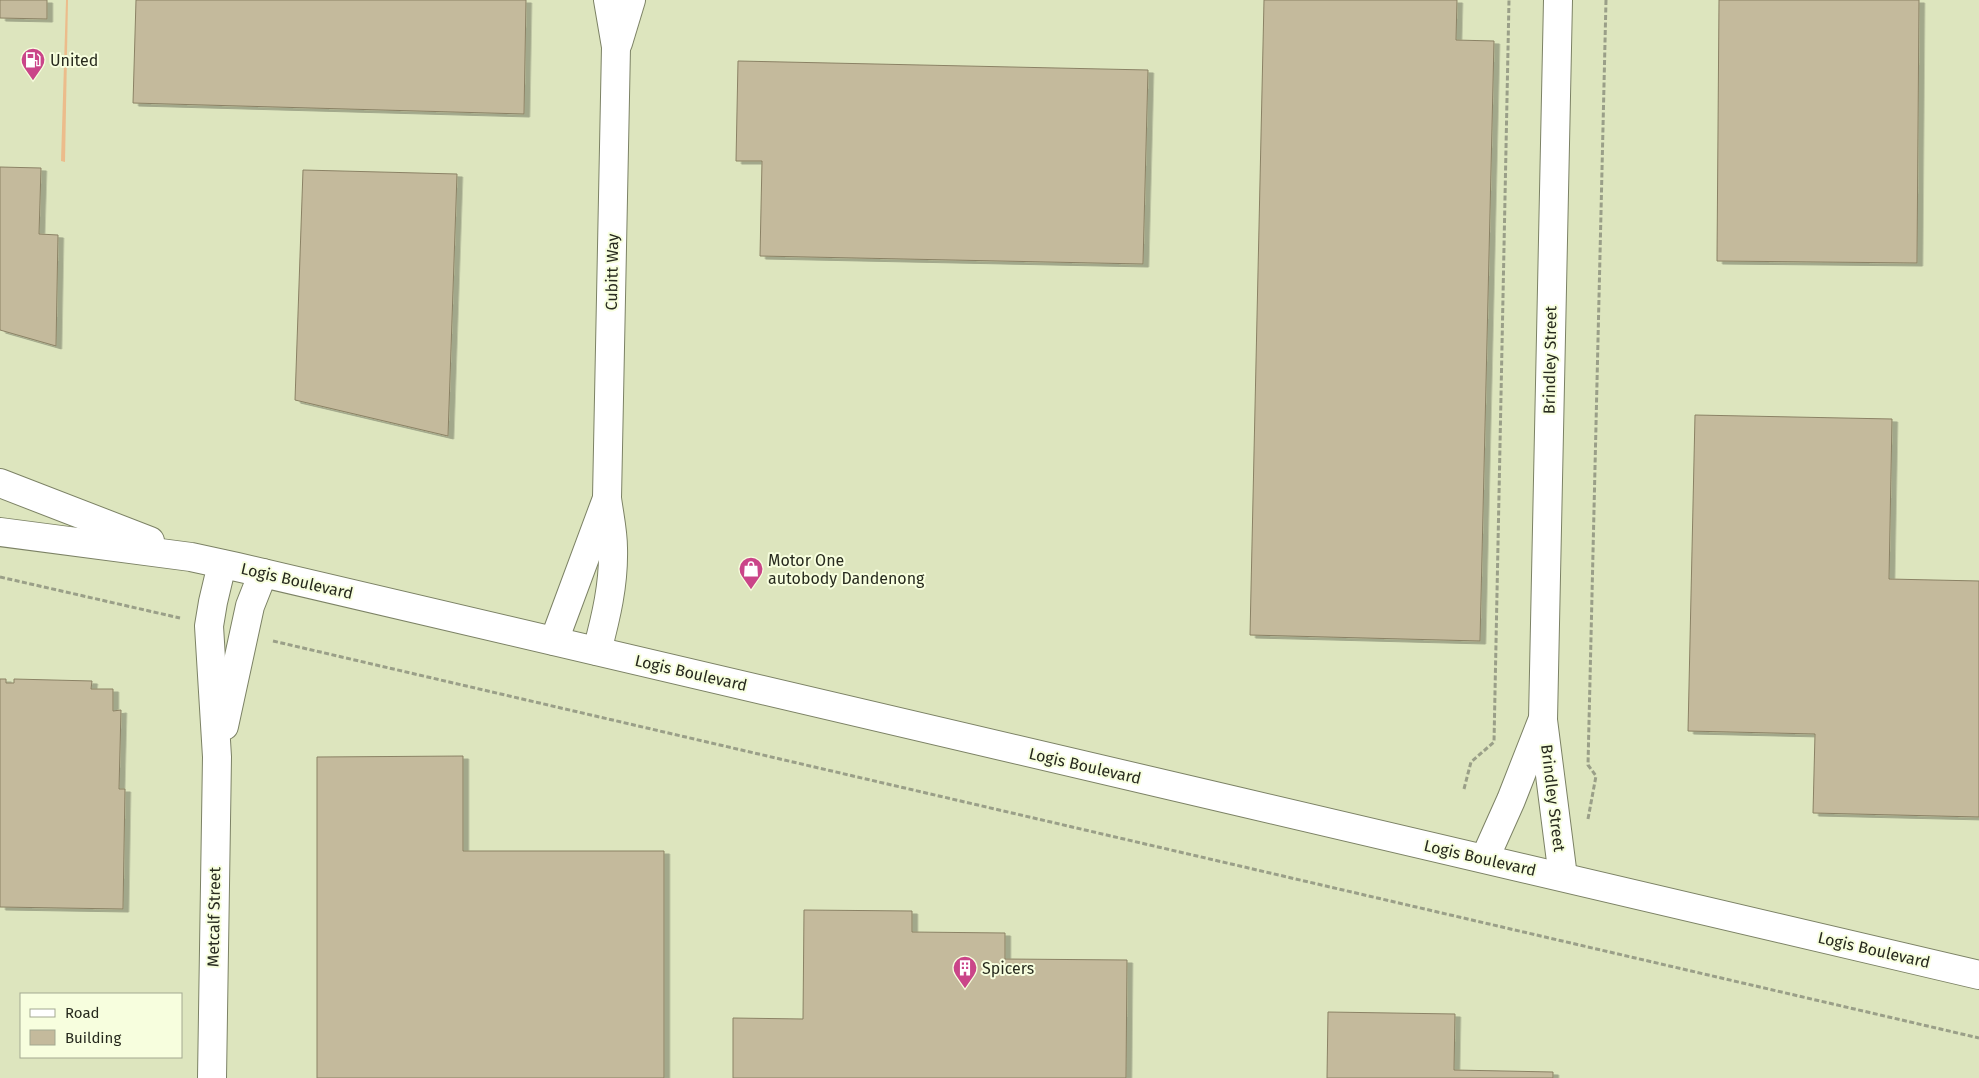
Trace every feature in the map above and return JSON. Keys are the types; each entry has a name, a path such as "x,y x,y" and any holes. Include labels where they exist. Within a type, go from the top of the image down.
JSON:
{"street":[{"name":"Cubitt Way","path":"597,652 608,606 613,574 613,546 607,498 616,47 608,0"},
{"name":"Cubitt Way","path":"616,47 631,0"},
{"name":"Brindley Street","path":"1558,0 1542,720 1563,877"},
{"name":"Logis Boulevard","path":"0,483 191,557"},
{"name":"Cubitt Way","path":"554,641 607,498"},
{"name":"Logis Boulevard","path":"0,532 191,557 263,573 1272,811 1485,858 1979,975"},
{"name":"Metcalf Street","path":"212,1078 217,757 209,626 222,564"},
{"name":"Metcalf Street","path":"217,757 250,606 263,573"},
{"name":"Brindley Street","path":"1485,858 1542,720"}],"path":[{"path":"1464,790 1471,762 1494,742 1509,0"},
{"path":"1588,819 1596,776 1588,765 1606,0"},
{"path":"0,577 209,626"},
{"path":"244,634 1979,1038"}],"shaded area":[{"path":"0,0 1979,0 1979,1078 0,1078"},
{"path":"66,0 68,0 65,162 61,161"}],"building":[{"path":"0,0 47,0 47,19 0,18"},
{"path":"136,0 526,0 524,114 133,103"},
{"path":"1264,0 1457,0 1456,40 1494,41 1480,641 1250,635"},
{"path":"1719,0 1919,0 1917,263 1717,261"},
{"path":"738,61 1148,70 1143,264 760,256 762,161 736,161"},
{"path":"0,167 41,168 39,234 58,235 56,346 0,330"},
{"path":"303,170 457,174 448,436 295,400"},
{"path":"1695,415 1892,419 1889,579 1979,581 1979,817 1813,813 1815,734 1688,731"},
{"path":"0,679 6,679 6,683 14,683 14,679 92,681 91,689 113,689 113,711 121,710 119,789 125,789 123,909 0,907"},
{"path":"463,756 463,851 664,851 664,1078 317,1078 317,757"},
{"name":"Spicers","path":"804,910 912,911 912,932 1005,933 1005,959 1127,960 1126,1078 733,1078 733,1018 803,1019"},
{"path":"1328,1012 1455,1014 1454,1070 1553,1072 1553,1078 1327,1078"}],"place":[{"name":"United","path":"33,81"},
{"name":"Motor One autobody Dandenong","path":"751,590"},
{"name":"Spicers","path":"965,989"}]}
